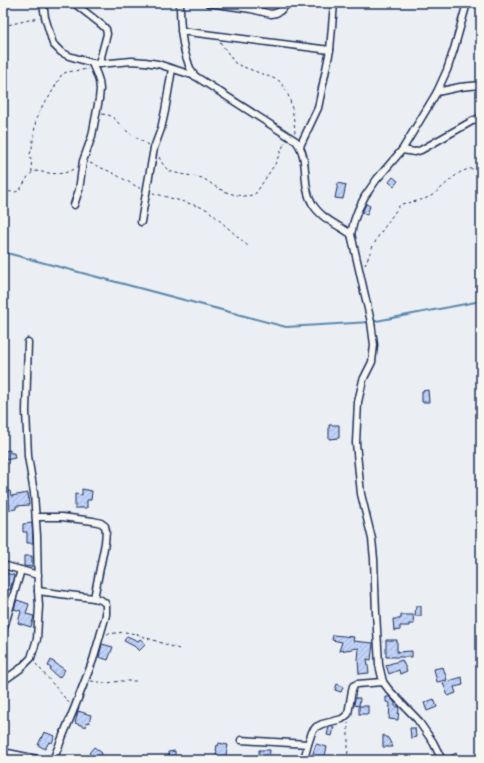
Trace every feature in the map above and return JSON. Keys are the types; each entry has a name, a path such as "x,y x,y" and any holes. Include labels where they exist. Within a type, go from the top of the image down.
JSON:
{"street":[{"path":"43,3 45,17 53,44 61,52 95,65 132,61 145,62 158,64 194,76 296,141 300,146 305,167 307,193 312,204 319,213 351,234"},
{"path":"74,3 102,25 106,29 107,34 95,65 100,89 92,136 84,161 81,182 74,205"},
{"path":"180,3 181,31 184,47 194,76"},
{"path":"208,3 252,9 271,14 280,11 288,3"},
{"path":"300,146 318,108 330,50 334,3"},
{"path":"442,760 433,742 417,719 383,682 379,665 372,539 361,494 356,443 358,402 363,380 372,362 374,345 371,322 351,234 354,220 365,196 377,179 402,150 437,92 447,70 467,3"},
{"path":"181,31 330,50"},
{"path":"141,222 154,148 161,129 172,69"},
{"path":"437,92 460,87 481,85"},
{"path":"402,150 415,152 421,150 474,120 481,118"},
{"path":"3,681 20,669 31,658 37,633 39,606 36,517 28,456 26,411 28,342"},
{"path":"36,517 62,517 93,521 101,523 105,526 105,543 94,598"},
{"path":"3,564 38,575"},
{"path":"3,631 21,570"},
{"path":"38,591 68,596 94,598 101,600 106,606 106,615 93,660 53,760"},
{"path":"304,760 312,732 316,727 342,719 348,714 353,686 357,684 383,682"},
{"path":"241,740 308,744"},
{"path":"3,752 42,760"}],"path":[{"path":"3,26 45,17"},
{"path":"214,36 235,63 282,83 293,110 296,141"},
{"path":"32,172 30,154 36,119 42,105 48,99 62,74 95,65"},
{"path":"96,114 112,116 132,136 154,148 164,166 170,171 204,179 218,188 230,193 250,196 256,193 275,164 288,136"},
{"path":"3,190 16,192 22,187 32,172 65,173 69,172 84,161 111,172 146,192 208,210 248,246"},
{"path":"361,275 372,248 386,224 401,204 421,201 442,188 464,170 481,169"},
{"path":"101,634 125,632 136,634 179,649"},
{"path":"31,658 74,709"},
{"path":"85,680 108,683 137,681"},
{"path":"347,760 348,714"}],"building":[{"path":"393,177 398,181 394,186 389,182"},
{"path":"338,183 346,185 343,199 335,198"},
{"path":"366,204 370,206 367,215 362,213"},
{"path":"428,390 429,402 422,402 422,391"},
{"path":"329,425 339,425 339,438 329,439"},
{"path":"10,450 10,453 14,453 15,458 6,460 5,451"},
{"path":"82,489 92,491 91,500 87,500 87,508 75,508 75,494 82,495"},
{"path":"10,491 11,496 28,493 29,505 16,506 16,509 10,510 9,498 3,499 3,492"},
{"path":"32,523 33,543 27,543 27,532 23,532 23,524"},
{"path":"24,556 32,556 32,567 24,566"},
{"path":"3,573 14,575 10,590 3,588"},
{"path":"17,600 29,604 26,614 34,616 31,627 18,623 21,611 14,609"},
{"path":"416,606 421,606 421,616 415,616"},
{"path":"401,615 413,615 414,624 409,624 409,626 400,626 400,630 394,631 393,619 400,619"},
{"path":"333,635 354,637 353,641 373,643 371,660 367,659 369,673 359,674 359,648 339,651 342,642 332,640"},
{"path":"127,636 138,641 140,639 146,644 139,651 134,646 124,641"},
{"path":"386,640 397,640 397,652 412,651 412,657 386,657"},
{"path":"102,644 113,647 108,660 99,657"},
{"path":"51,660 65,670 59,678 50,670 51,668 48,666"},
{"path":"402,660 407,671 400,674 399,670 389,674 386,665"},
{"path":"443,667 447,680 437,682 434,669"},
{"path":"462,677 463,685 454,687 456,693 448,696 443,683"},
{"path":"337,684 343,687 341,692 335,690"},
{"path":"386,697 390,697 395,703 395,706 399,707 398,720 389,719 390,703 386,702"},
{"path":"355,698 360,698 359,706 354,705"},
{"path":"434,699 437,707 427,711 424,703"},
{"path":"359,706 368,706 368,714 359,714"},
{"path":"78,711 91,715 89,723 87,722 86,727 75,723"},
{"path":"329,727 334,728 332,736 327,735"},
{"path":"410,728 415,728 416,737 411,738"},
{"path":"44,732 55,736 52,743 49,742 45,749 38,745"},
{"path":"383,735 388,738 393,747 383,747"},
{"path":"219,743 228,745 225,760 218,758 219,756 216,755 217,745 218,746"},
{"path":"316,744 327,747 324,760 311,759"},
{"path":"94,747 102,753 97,760 89,753"},
{"path":"259,750 270,750 269,760 260,760"},
{"path":"175,751 175,756 169,756 168,752"},
{"path":"456,753 460,760 446,760 446,758"}],"waterway":[{"path":"3,252 286,327 371,322 481,301"}]}
